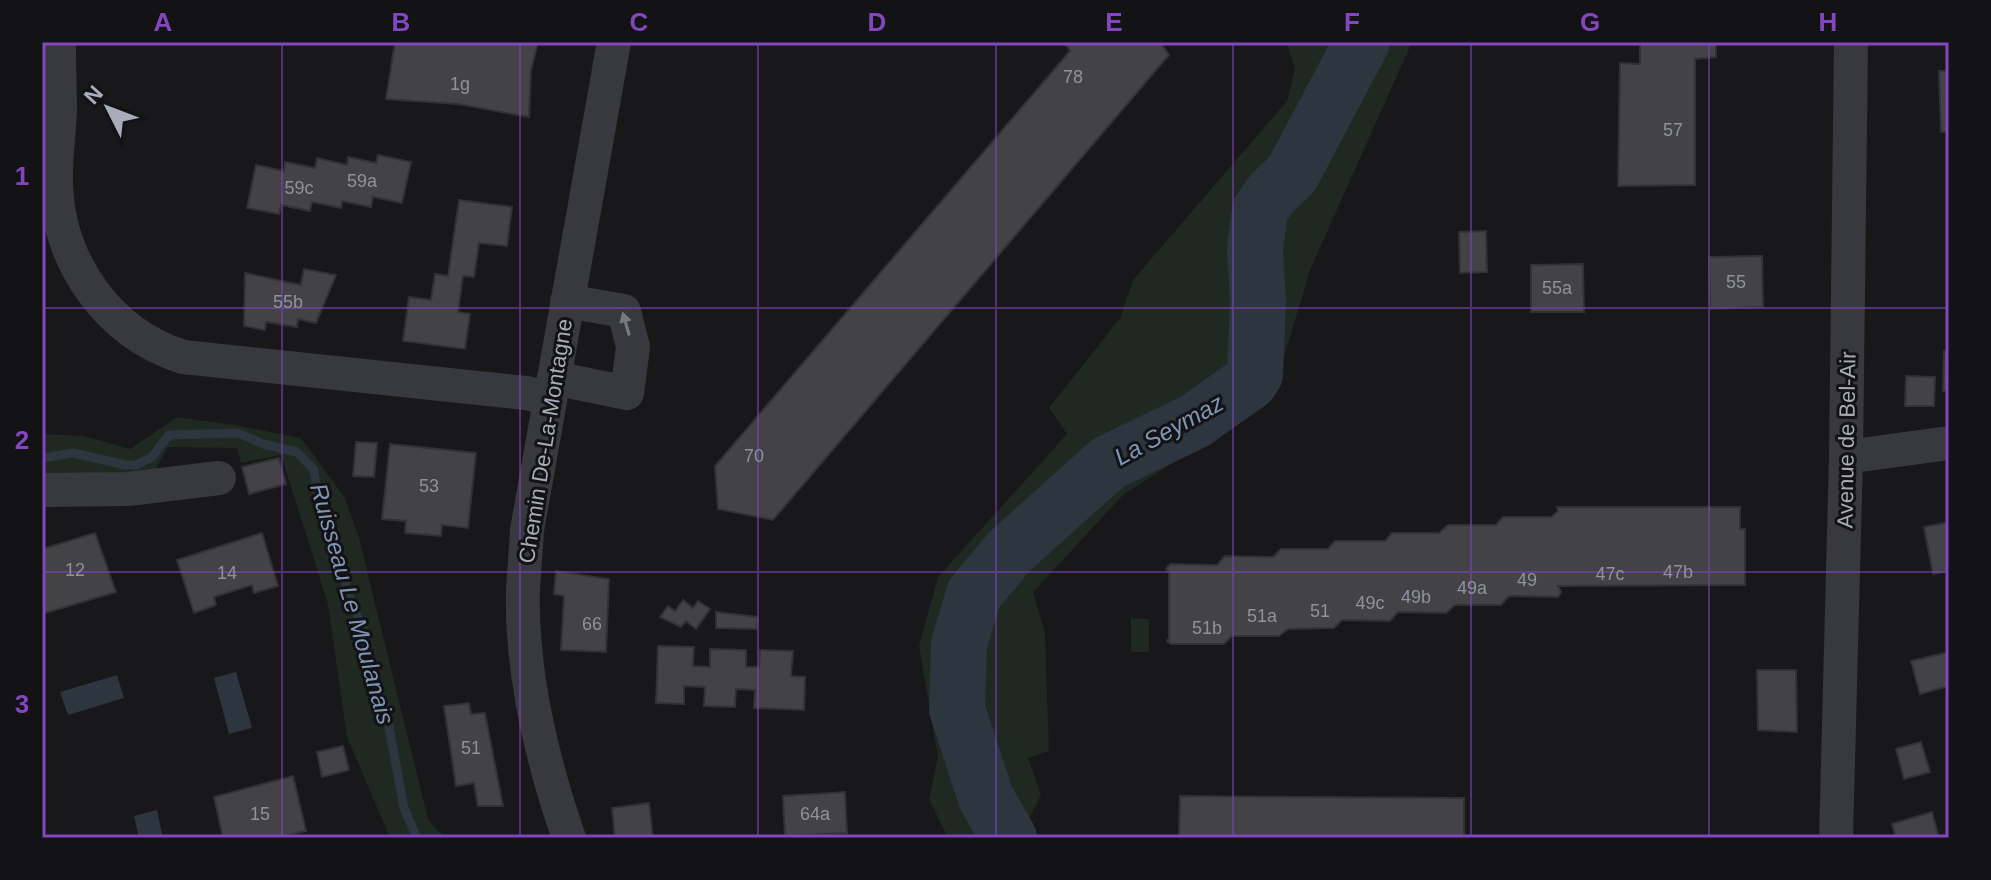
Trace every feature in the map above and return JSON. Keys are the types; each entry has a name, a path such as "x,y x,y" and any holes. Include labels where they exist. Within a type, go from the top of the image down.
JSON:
{"street":[{"name":"Chemin De-La-Montagne","path":"569,838 547,767 534,707 523,592 527,530 614,42"},
{"name":"Avenue de Bel-Air","path":"1836,838 1846,457 1851,42"},
{"path":"42,44 59,49 56,184 65,235 81,276 102,304 129,330 165,351 183,357 526,393 552,388 627,393 633,347 624,311 567,301"},
{"path":"1846,457 1949,443"},
{"path":"42,490 128,489 219,478"}],"shaded area":[{"path":"1286,42 1412,42 1310,270 1279,374 1228,428 1124,494 1033,592 1045,633 1049,751 1028,758 1041,795 1027,823 1031,838 948,838 929,799 938,757 919,646 938,577 1067,434 1049,408 1120,318 1133,280 1287,101 1295,68"},
{"path":"177,417 301,438 345,498 359,538 428,819 449,838 390,838 347,737 328,604 281,455 241,463 237,448 168,447 151,477 42,479 42,434 84,436 130,449"},
{"path":"1131,618 1149,619 1149,652 1131,652"},
{"path":"236,672 252,728 229,734 214,678"},
{"path":"117,675 124,698 68,715 60,692"},
{"path":"157,810 163,838 139,838 134,816"}],"building":[{"path":"395,42 538,42 531,70 529,117 458,104 386,99"},
{"path":"1064,42 1160,42 1169,55 773,520 718,509 715,466 1070,51"},
{"path":"1640,42 1716,42 1716,57 1695,59 1695,185 1618,186 1620,63 1640,64"},
{"path":"1939,71 1949,71 1949,132 1941,132"},
{"path":"378,155 411,162 402,203 373,197 371,207 342,201 341,208 312,202 310,211 281,205 279,214 247,208 256,165 284,171 285,162 315,168 317,158 347,165 348,157 376,163"},
{"path":"459,200 512,207 507,246 479,243 474,277 463,276 458,312 470,314 465,349 403,341 409,297 431,300 435,274 448,276"},
{"path":"1486,231 1487,272 1460,273 1459,232"},
{"path":"1762,256 1763,307 1710,309 1709,257"},
{"path":"1583,264 1584,312 1531,312 1531,265"},
{"path":"304,269 336,275 316,323 298,319 297,327 266,322 265,330 244,326 245,273 301,285"},
{"path":"1944,351 1949,351 1949,391 1943,391"},
{"path":"1906,376 1935,377 1934,406 1905,406"},
{"path":"356,442 377,443 374,477 353,476"},
{"path":"390,444 476,453 468,528 442,525 441,536 405,533 406,521 382,519"},
{"path":"279,458 286,484 249,494 242,467"},
{"path":"1557,507 1740,507 1740,529 1745,529 1745,585 1558,586 1561,592 1558,597 1509,596 1501,605 1455,605 1446,613 1398,612 1390,621 1342,620 1334,628 1288,629 1279,636 1232,636 1224,644 1171,644 1167,641 1169,572 1166,569 1170,564 1217,565 1225,556 1273,557 1281,549 1328,549 1335,541 1385,541 1392,533 1439,533 1448,525 1496,525 1503,517 1551,517 1558,511"},
{"path":"1949,522 1949,571 1933,574 1924,527"},
{"path":"95,533 116,592 42,614 42,549"},
{"path":"262,533 278,586 254,593 252,585 214,597 216,605 194,613 177,560"},
{"path":"556,571 609,579 606,652 561,650 564,596 554,594"},
{"path":"683,600 693,608 698,601 710,609 696,629 686,621 681,627 660,617 668,606 675,611"},
{"path":"716,612 758,617 757,629 716,628"},
{"path":"658,646 694,647 693,666 710,667 710,649 746,650 746,667 759,667 760,650 793,651 791,676 805,677 804,710 754,708 755,690 736,689 735,707 704,706 705,687 684,686 684,704 656,703"},
{"path":"1949,652 1949,686 1920,694 1911,661"},
{"path":"1757,670 1796,670 1797,732 1758,730"},
{"path":"469,703 471,714 485,713 503,806 478,806 474,783 456,786 444,706"},
{"path":"1921,742 1930,772 1904,779 1896,749"},
{"path":"343,746 349,770 322,777 317,752"},
{"path":"293,776 306,831 275,838 223,838 214,797"},
{"path":"845,792 847,833 785,836 783,796"},
{"path":"1180,796 1464,798 1464,838 1179,838"},
{"path":"649,803 653,838 615,838 612,808"},
{"path":"1932,812 1939,838 1896,838 1892,824"}],"waterway":[{"name":"La Seymaz","path":"1009,838 986,798 957,709 959,644 974,594 1010,551 1108,463 1195,421 1250,382 1255,374 1258,300 1255,249 1260,210 1271,194 1292,174 1362,42"},
{"name":"Ruisseau Le Moulanais","path":"42,458 73,453 136,465 152,457 169,435 238,433 263,444 297,452 314,470 318,499 342,564 347,592 363,629 368,668 385,706 404,808 417,838"}]}
